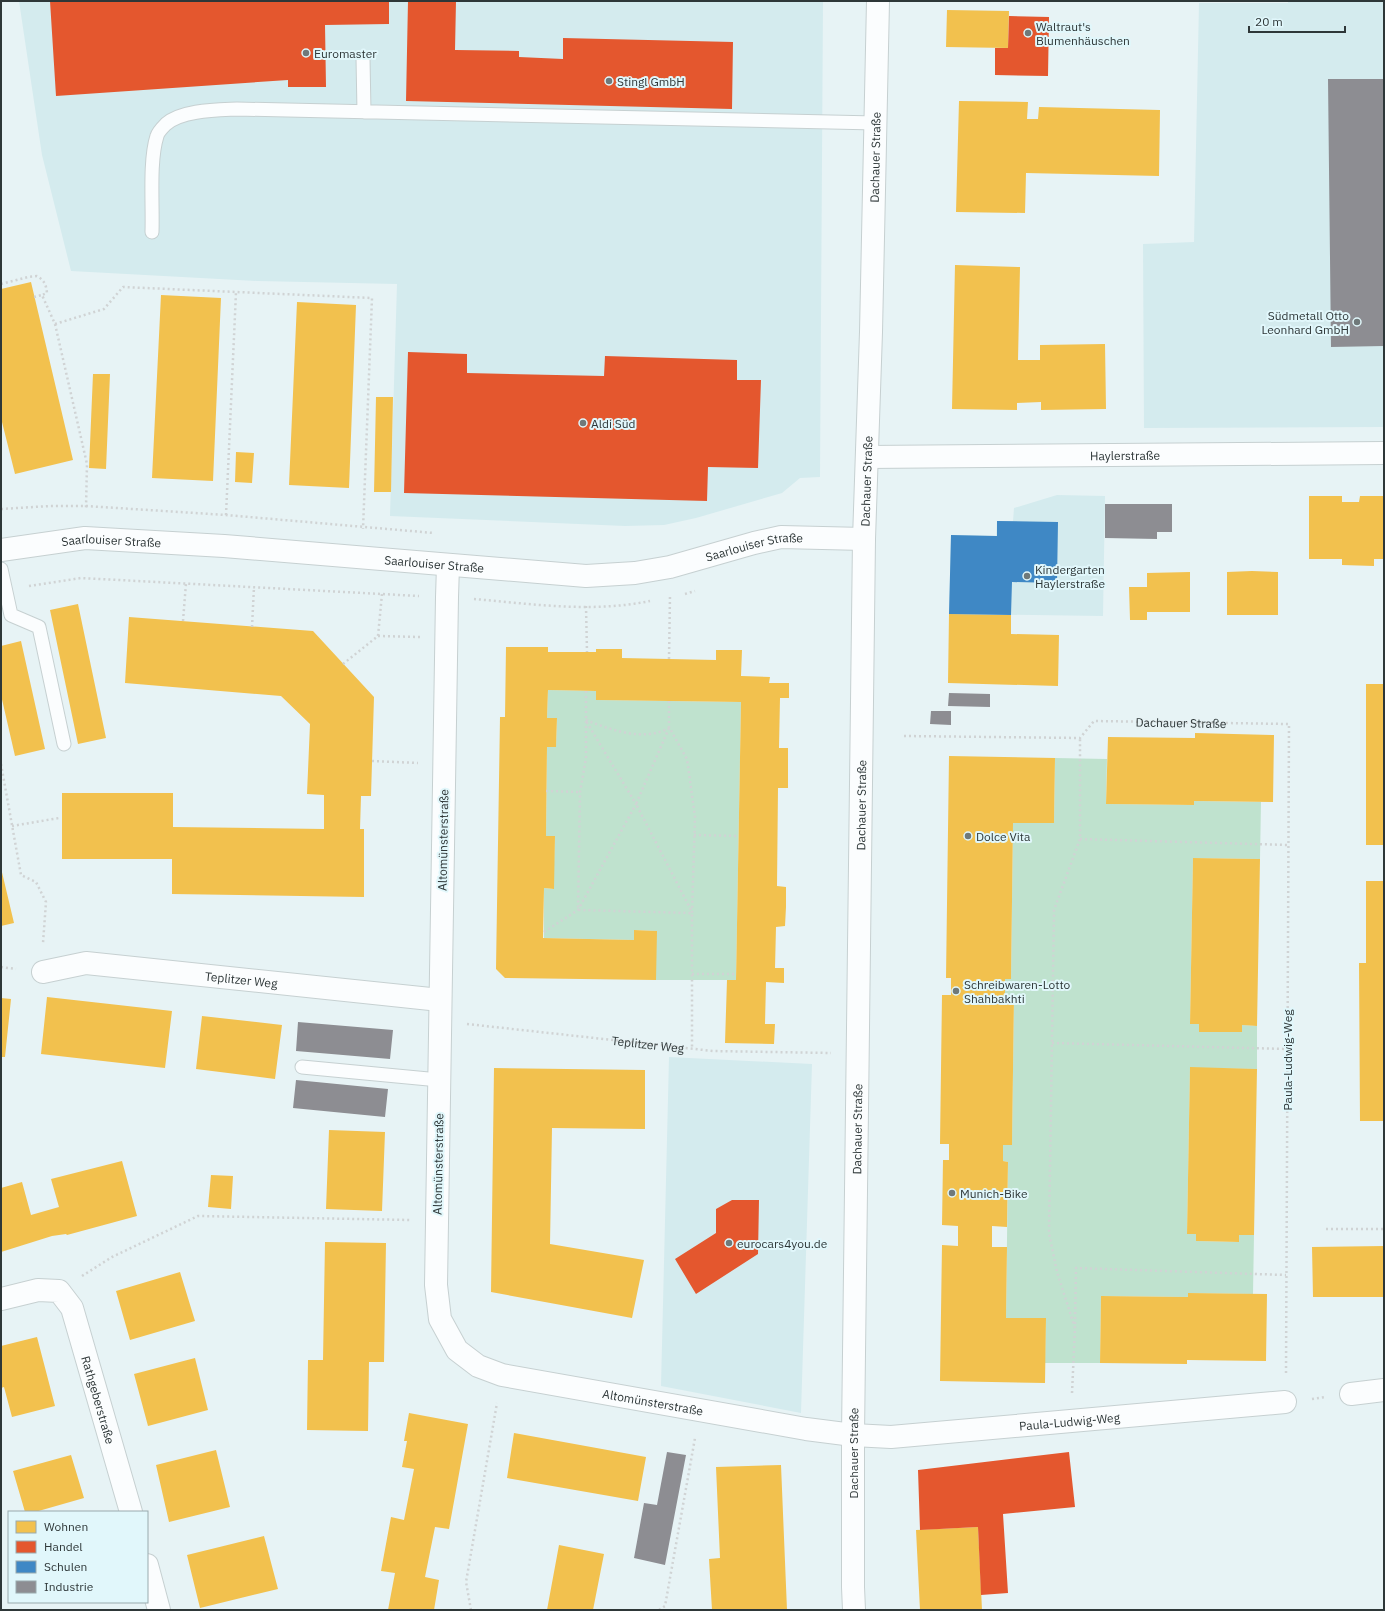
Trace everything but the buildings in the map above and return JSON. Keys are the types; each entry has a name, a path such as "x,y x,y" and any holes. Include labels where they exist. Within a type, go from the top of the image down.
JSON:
{"street":[{"name":"Dachauer Straße","path":"854,1610 853,1435 864,539 876,124 878,1"},
{"name":"Haylerstraße","path":"867,457 1384,453"},
{"name":"Saarlouiser Straße","path":"1,550 85,538 224,546 448,566 586,576 635,573 670,567 754,543 781,537 864,539"},
{"name":"Altomünsterstraße","path":"448,566 436,1285 440,1319 457,1350 478,1366 502,1375 700,1411 806,1429 853,1435"},
{"name":"Teplitzer Weg","path":"42,972 86,963 440,1010"},
{"path":"1,1299 38,1290 59,1291"},
{"name":"Rathgeberstraße","path":"59,1291 72,1308 132,1511"},
{"path":"1351,1394 1384,1390"},
{"name":"Paula-Ludwig-Weg","path":"853,1435 891,1437 1285,1402"},
{"path":"148,1569 159,1610"}],"lane":[{"path":"363,58 364,112"},
{"path":"152,232 153,160 157,135 167,123 187,114 217,110 245,109 876,124"},
{"path":"1,569 10,615 38,627 64,744"},
{"path":"302,1067 439,1080"}],"path":[{"path":"1,284 38,276 45,282 47,293 34,297"},
{"path":"55,324 104,309 123,287 372,298 361,558"},
{"path":"224,546 236,292"},
{"path":"42,295 55,324 87,464 85,538"},
{"path":"1,509 50,506 86,506 226,515 435,533"},
{"path":"669,659 670,567"},
{"path":"586,576 587,652"},
{"path":"183,621 186,583"},
{"path":"252,627 254,587"},
{"path":"378,636 382,594"},
{"path":"343,664 378,636 446,639"},
{"path":"578,910 580,792 586,758 586,691"},
{"path":"544,932 578,910 636,804 669,727 669,701"},
{"path":"586,720 624,732 642,734 659,733 669,727"},
{"path":"586,720 636,804 692,913"},
{"name":"Dachauer Straße","path":"1080,738 1094,721 1289,724"},
{"name":"Paula-Ludwig-Weg","path":"1285,1402 1289,724"},
{"path":"669,727 687,759 695,817 692,913 692,1049"},
{"path":"904,736 1080,738 1080,839 1054,910 1049,1233 1057,1272 1074,1328"},
{"path":"372,761 444,763"},
{"path":"1,764 21,875 36,882 46,902 43,930 42,972"},
{"path":"546,791 580,792"},
{"path":"12,826 59,818"},
{"path":"694,835 738,836"},
{"path":"1080,839 1289,845"},
{"path":"578,910 692,913"},
{"path":"692,974 736,974"},
{"name":"Teplitzer Weg","path":"440,1010 692,1049 713,1051 857,1054"},
{"path":"1052,1043 1288,1049"},
{"path":"59,1291 112,1257 198,1216 437,1221"},
{"path":"1326,1229 1384,1229"},
{"path":"1071,1421 1076,1268 1286,1275"},
{"path":"470,1610 466,1582 502,1375"},
{"path":"1285,1402 1351,1394"},
{"path":"660,1610 665,1606 700,1411"}],"shaded area":[{"path":"19,1 823,1 820,477 800,478 782,493 696,518 664,525 625,526 390,516 397,284 258,281 71,271 42,155"},
{"path":"1288,1 1384,1 1384,427 1144,428 1143,244 1194,242 1199,3 1288,3"},
{"name":"Kindergarten Haylerstraße","path":"1057,495 1105,496 1103,616 949,614 951,535 996,536 997,521 1013,521 1014,508"},
{"path":"669,1057 812,1064 801,1413 661,1386"}],"green space":[{"path":"548,690 596,691 596,700 741,702 736,980 656,980 656,931 635,930 634,940 544,938 544,888 553,889 555,836 546,836 547,747 556,746 557,718 547,718"},
{"path":"1055,758 1107,759 1106,804 1194,805 1194,801 1261,802 1260,859 1193,858 1190,1024 1199,1024 1199,1032 1242,1032 1242,1025 1257,1026 1257,1069 1190,1068 1187,1234 1196,1234 1196,1241 1239,1242 1239,1235 1254,1235 1253,1294 1188,1293 1188,1297 1101,1296 1100,1363 1045,1363 1046,1318 1006,1318 1008,1162 1003,1161 1003,1145 1012,1144 1014,996 1005,996 1005,979 1011,979 1013,823 1054,823"}],"place":[{"name":"Waltraut's Blumenhäuschen","path":"1028,33"},
{"name":"Euromaster","path":"306,53"},
{"name":"Stingl GmbH","path":"609,81"},
{"name":"Südmetall Otto Leonhard GmbH","path":"1357,322"},
{"name":"Aldi Süd","path":"583,423"},
{"name":"Kindergarten Haylerstraße","path":"1027,576"},
{"name":"Dolce Vita","path":"968,836"},
{"name":"Schreibwaren-Lotto Shahbakhti","path":"956,991"},
{"name":"Munich-Bike","path":"952,1193"},
{"name":"eurocars4you.de","path":"729,1243"}]}
